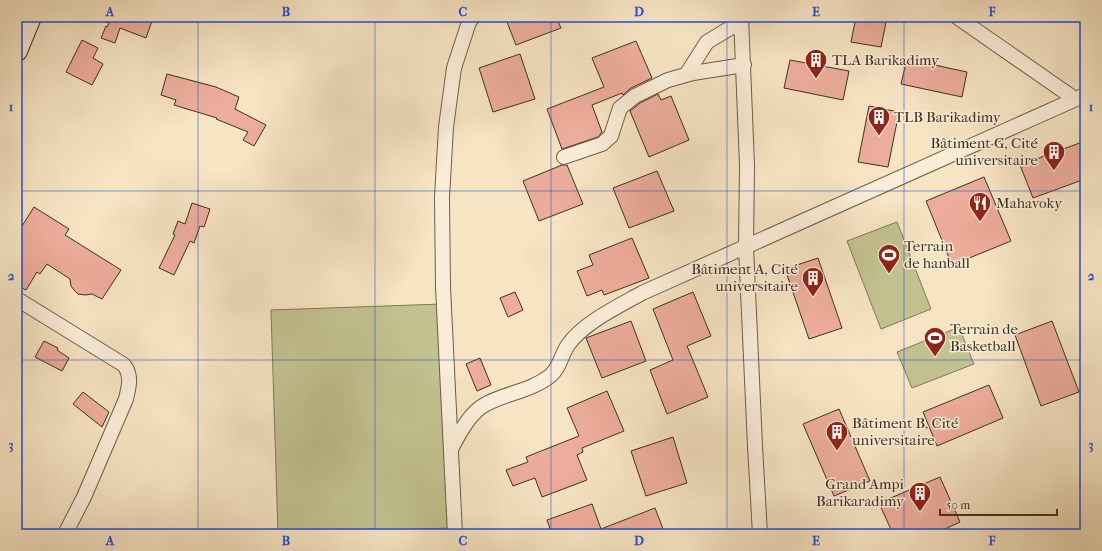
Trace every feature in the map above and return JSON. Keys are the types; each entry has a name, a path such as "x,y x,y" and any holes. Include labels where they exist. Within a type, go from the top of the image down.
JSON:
{"street":[{"path":"17,51 31,17"},
{"path":"455,534 443,287 442,197 446,127 454,68 469,22 473,17"},
{"path":"957,17 1080,97"},
{"path":"741,19 747,165 746,247 760,534"},
{"path":"686,75 707,42 741,19"},
{"path":"564,157 602,144 611,136 620,108 635,96 668,80 686,75 744,65"},
{"path":"450,449 468,420 484,404 533,386 550,376 558,366 568,346 580,333 609,311 642,293 1080,97"},
{"path":"17,299 124,365 129,372 130,382 126,398 84,497 65,534"}],"green space":[{"name":"Terrain de hanball","path":"897,222 931,309 881,329 847,241"},
{"path":"442,304 450,528 278,534 271,310"},
{"name":"Terrain de Basketball","path":"959,327 974,364 912,388 897,352"}],"building":[{"path":"142,17 152,21 146,38 120,28 115,43 101,38 106,26 107,27 109,23 94,18"},
{"path":"505,17 556,17 561,28 516,45"},
{"path":"856,17 887,17 881,47 851,42"},
{"path":"82,40 98,48 93,58 103,64 92,85 66,72"},
{"path":"636,41 652,78 631,88 623,95 622,93 592,105 602,132 598,137 562,149 547,109 604,87 592,58"},
{"path":"520,54 535,99 493,112 479,68"},
{"path":"907,59 967,72 962,97 901,84"},
{"name":"TLA Barikadimy","path":"790,60 849,71 843,100 784,88"},
{"path":"167,74 216,87 239,97 235,109 266,125 254,146 243,140 248,132 216,119 217,118 174,105 176,100 161,95"},
{"path":"658,94 661,100 671,96 689,140 649,157 630,111 640,103"},
{"name":"TLB Barikadimy","path":"869,106 899,112 888,167 858,162"},
{"name":"Bâtiment G, Cité universitaire","path":"1085,141 1085,179 1033,198 1020,165"},
{"path":"562,165 567,165 583,204 539,221 523,181"},
{"path":"657,171 674,211 629,228 613,188"},
{"path":"984,177 1011,241 952,265 926,201"},
{"path":"192,203 210,209 204,227 200,226 194,243 190,241 174,275 159,268 175,235 173,234 178,221 185,224"},
{"path":"34,207 69,229 65,235 121,270 102,299 92,294 78,294 71,286 70,279 47,264 40,274 37,272 26,290 17,285 17,234"},
{"path":"632,238 649,278 604,295 602,290 587,296 577,271 593,265 589,255"},
{"name":"Bâtiment A, Cité universitaire","path":"818,258 842,328 809,339 785,269"},
{"path":"515,292 523,310 508,317 500,298"},
{"path":"693,292 711,336 687,346 708,397 667,414 650,370 673,360 653,309"},
{"path":"631,321 646,361 602,378 586,338"},
{"path":"1052,321 1079,392 1041,406 1015,335"},
{"path":"44,341 58,348 57,350 69,358 62,371 35,357"},
{"path":"480,358 491,385 477,391 466,364"},
{"path":"989,385 1003,418 937,446 923,412"},
{"path":"607,391 624,431 582,448 583,452 577,455 587,480 542,497 535,478 513,486 506,470 528,462 526,457 579,436 567,408"},
{"path":"83,392 109,412 102,427 73,404"},
{"name":"Bâtiment B, Cité universitaire","path":"839,409 870,481 834,496 803,424"},
{"path":"673,437 687,483 646,496 631,451"},
{"name":"Grand Ampi Barikaradimy","path":"940,477 960,522 934,534 893,534 879,503"},
{"path":"592,504 601,529 655,508 665,534 552,534 547,520"}],"place":[{"name":"TLA Barikadimy","path":"816,80"},
{"name":"TLB Barikadimy","path":"879,136"},
{"name":"Bâtiment G, Cité universitaire","path":"1054,172"},
{"name":"Mahavoky","path":"980,222"},
{"name":"Terrain de hanball","path":"889,274"},
{"name":"Bâtiment A, Cité universitaire","path":"813,298"},
{"name":"Terrain de Basketball","path":"935,358"},
{"name":"Bâtiment B, Cité universitaire","path":"837,452"},
{"name":"Grand Ampi Barikaradimy","path":"920,512"}]}
